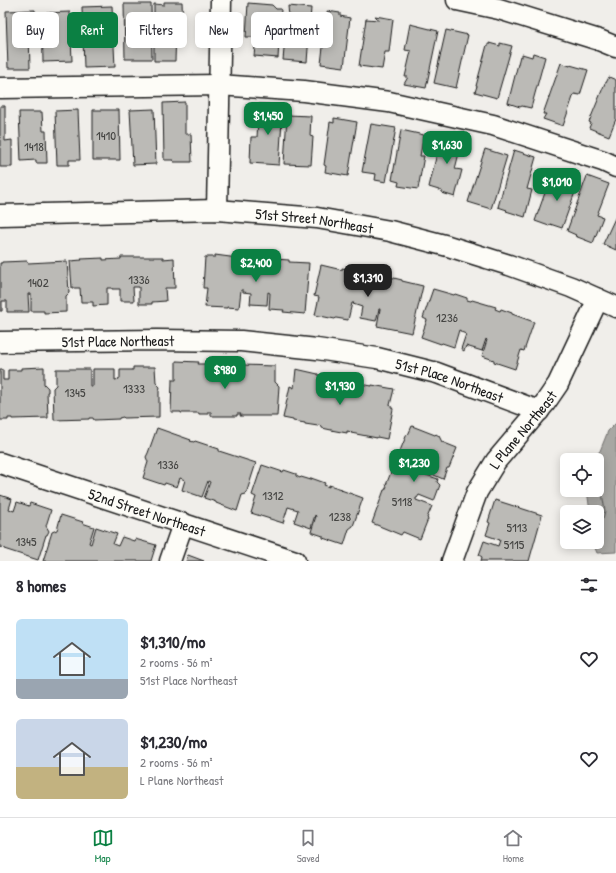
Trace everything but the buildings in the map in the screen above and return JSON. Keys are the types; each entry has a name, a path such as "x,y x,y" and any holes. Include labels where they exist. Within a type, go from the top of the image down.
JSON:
{"street":[{"path":"217,210 221,0"},
{"path":"457,0 500,4 616,47"},
{"path":"0,88 219,85 304,91 389,102 493,125 616,167"},
{"name":"51st Street Northeast","path":"0,215 217,210 316,218 390,231 448,246 509,265 571,287 616,307"},
{"name":"L Plane Northeast","path":"452,561 477,492 496,461 538,411 558,384 598,299"},
{"name":"51st Place Northeast","path":"0,342 157,340 241,341 317,349 378,358 437,373 538,411"},
{"name":"52nd Street Northeast","path":"0,463 295,561"},
{"path":"170,561 183,524"}],"water":[{"path":"616,423 616,552 597,553 595,549 604,549 604,505 589,505 588,497 604,497 604,453 598,453 608,431"}]}
